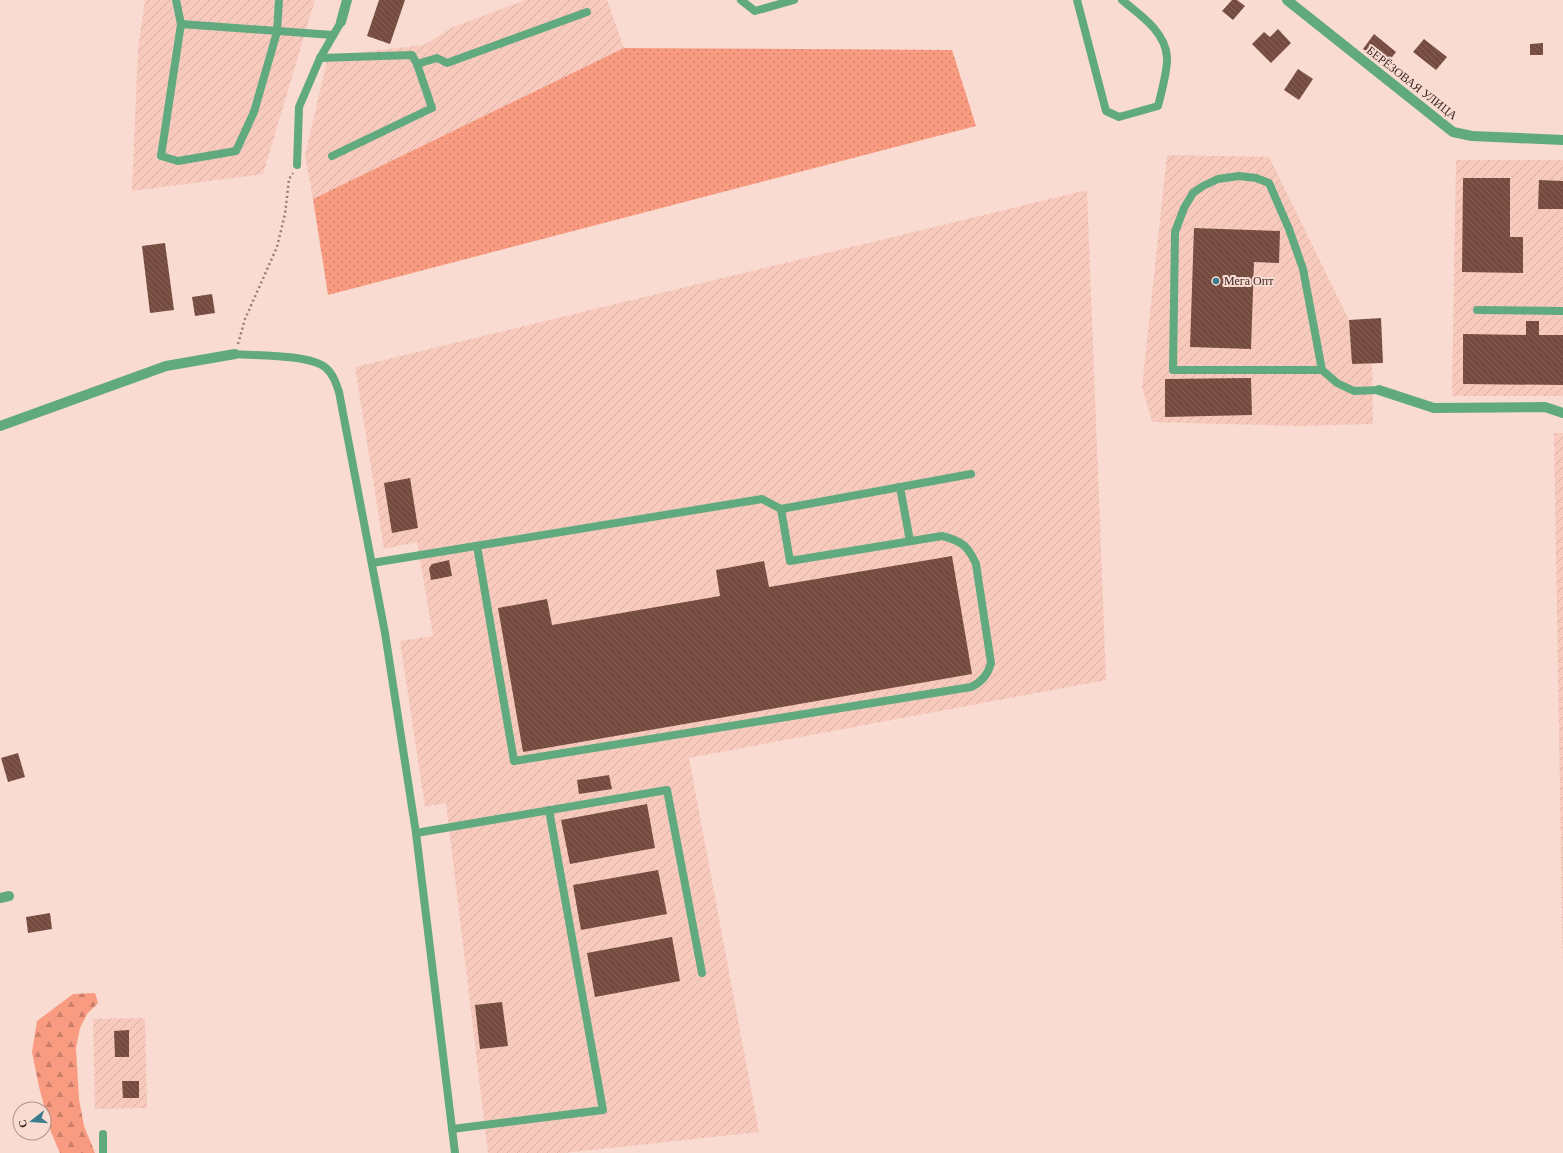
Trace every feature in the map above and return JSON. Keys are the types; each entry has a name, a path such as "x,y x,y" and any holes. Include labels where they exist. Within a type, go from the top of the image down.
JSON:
{"street":[{"path":"341,22 347,0"},
{"name":"БЕРЁЗОВАЯ УЛИЦА","path":"1287,0 1454,132 1472,136 1563,140"},
{"path":"0,426 166,366 235,354"},
{"path":"1378,390 1434,408 1545,407 1563,413"}],"lane":[{"path":"176,0 181,24 161,156 178,161 236,151 254,112 276,32 279,0"},
{"path":"740,0 755,11 794,0"},
{"path":"1077,0 1106,112 1119,117 1158,106 1167,57 1161,39 1147,21 1122,0"},
{"path":"417,64 437,58 447,63 587,12"},
{"path":"297,165 299,107 320,58 341,22"},
{"path":"181,24 333,35"},
{"path":"320,58 412,55 417,64 432,108 332,156"},
{"path":"1322,370 1303,269 1289,229 1269,183 1256,178 1239,176 1218,179 1203,186 1193,194 1184,208 1175,232 1173,370 1322,370 1337,382 1354,391 1378,390"},
{"path":"1477,310 1563,311"},
{"path":"235,354 302,359 315,362 326,368 334,378 340,392 385,633 416,832 455,1153"},
{"path":"372,563 762,499 781,509 972,474"},
{"path":"900,487 910,541"},
{"path":"477,546 514,761 971,687 978,684 989,672 991,663 976,564 971,553 964,544 954,539 942,536 790,561 781,509"},
{"path":"416,832 667,790 702,973"},
{"path":"452,1129 603,1110 548,810"},
{"path":"103,1134 103,1153"}],"path":[{"path":"235,354 245,319 277,247 285,214 289,179 297,165"}],"shaded area":[{"path":"145,0 315,0 263,174 132,191 138,49"},
{"path":"525,0 607,0 624,48 313,199 305,155 328,56 424,45 453,27"},
{"path":"1167,155 1269,157 1349,320 1352,364 1372,363 1373,424 1299,426 1152,422 1142,387"},
{"path":"1456,160 1563,160 1563,396 1452,396"},
{"path":"1087,190 1106,680 689,758 759,1132 564,1153 488,1153 446,803 425,807 400,641 433,636 417,542 384,549 355,367"},
{"path":"1554,433 1563,433 1563,973"},
{"path":"145,1018 147,1108 95,1109 93,1019"}],"green space":[{"path":"624,48 952,50 976,126 328,295 313,199"},
{"path":"95,993 98,1003 87,1014 80,1028 76,1048 79,1099 84,1126 95,1153 60,1153 52,1134 52,1101 43,1101 32,1052 37,1021 73,994"}],"building":[{"path":"379,0 405,0 390,44 367,36"},
{"path":"1232,0 1237,0 1245,6 1233,20 1222,11"},
{"path":"1278,29 1291,43 1271,63 1252,44 1264,32 1270,37"},
{"path":"1374,34 1396,52 1385,66 1363,49"},
{"path":"1424,39 1447,57 1436,70 1413,52"},
{"path":"1543,43 1543,55 1530,55 1530,44"},
{"path":"1298,69 1313,79 1299,100 1284,90"},
{"path":"1463,178 1510,178 1510,237 1523,237 1523,273 1462,272"},
{"path":"1539,180 1563,181 1563,209 1538,209"},
{"path":"1194,228 1280,231 1279,263 1254,262 1251,349 1190,347"},
{"path":"165,243 174,310 150,313 142,246"},
{"path":"212,294 215,313 195,316 192,297"},
{"path":"1381,318 1383,363 1352,364 1349,320"},
{"path":"1526,321 1539,321 1539,335 1563,335 1563,385 1463,384 1463,334 1526,335"},
{"path":"1251,378 1252,415 1165,417 1165,379"},
{"path":"410,478 418,528 392,533 384,483"},
{"path":"952,556 972,674 523,752 498,608 547,599 552,625 720,596 716,570 764,561 769,587"},
{"path":"449,560 452,576 431,580 429,568 432,564"},
{"path":"18,753 25,777 8,782 1,758"},
{"path":"609,775 612,789 579,794 577,780"},
{"path":"647,804 655,848 570,864 561,820"},
{"path":"658,870 667,914 581,930 573,885"},
{"path":"50,913 52,929 28,933 26,917"},
{"path":"672,937 680,981 595,997 587,953"},
{"path":"502,1002 508,1046 480,1049 475,1005"},
{"path":"129,1030 129,1057 115,1057 114,1031"},
{"path":"122,1081 139,1081 139,1098 123,1098"}],"place":[{"name":"Мега Опт","path":"1216,281"}]}
